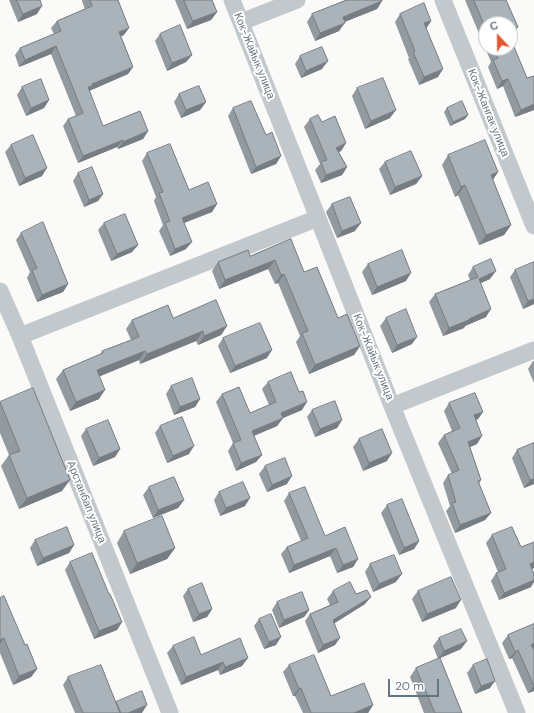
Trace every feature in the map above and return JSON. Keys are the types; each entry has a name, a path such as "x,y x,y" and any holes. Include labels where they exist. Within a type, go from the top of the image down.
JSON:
{"street":[{"name":"Кок-Жайык улица","path":"232,0 392,406 518,713"},
{"path":"241,22 296,0"},
{"name":"Кок-Жангак улица","path":"443,0 534,226"},
{"path":"20,336 318,218"},
{"name":"Арстанбап улица","path":"0,291 20,336 170,713"},
{"path":"392,406 534,350"}],"building":[{"path":"17,0 40,0 42,6 23,14"},
{"path":"90,0 118,0 129,28 119,32 133,67 88,87 103,126 140,111 148,131 123,142 123,140 83,156 68,119 83,113 56,46 25,60 20,48 61,31 57,21 92,6"},
{"path":"184,0 212,0 217,12 193,21"},
{"path":"347,0 382,1 343,17 345,23 320,33 312,14"},
{"path":"474,0 506,0 513,16 481,16"},
{"path":"424,3 431,21 424,23 443,69 424,77 413,52 415,51 400,14"},
{"path":"180,25 192,55 172,63 160,34"},
{"path":"322,47 328,61 306,71 300,56"},
{"path":"497,56 518,56 527,78 534,76 534,104 521,110 508,79 502,81 493,60 498,58"},
{"path":"383,78 396,110 371,121 357,88"},
{"path":"41,79 49,100 31,108 22,87"},
{"path":"199,86 206,102 186,110 179,94"},
{"path":"251,101 266,135 272,132 281,156 256,167 233,108"},
{"path":"462,101 468,115 453,122 447,108"},
{"path":"318,115 322,122 335,116 346,143 336,148 347,167 326,175 321,162 327,160 310,119"},
{"path":"33,135 47,168 25,178 11,145"},
{"path":"485,140 498,172 491,175 511,225 486,235 465,185 461,187 448,155"},
{"path":"170,144 189,190 208,182 217,204 182,218 192,242 175,249 165,223 170,221 159,193 163,192 147,153"},
{"path":"411,151 422,176 395,187 385,162"},
{"path":"92,167 103,194 89,200 78,173"},
{"path":"350,197 361,223 342,231 332,204"},
{"path":"125,214 138,245 117,254 104,223"},
{"path":"43,222 68,284 42,295 32,270 37,268 21,233"},
{"path":"291,239 304,272 317,267 338,318 347,314 360,346 315,365 302,333 308,331 284,274 281,275 275,260 225,280 218,262 248,250 250,256"},
{"path":"402,250 411,273 377,287 368,264"},
{"path":"491,259 496,271 479,279 491,309 449,328 435,294 478,277 473,267"},
{"path":"534,262 534,299 528,301 515,270"},
{"path":"216,300 227,326 204,336 203,331 147,354 145,351 97,370 105,390 76,402 63,370 103,353 102,351 139,337 132,320 168,305 173,318"},
{"path":"406,309 417,337 397,345 386,318"},
{"path":"260,323 272,350 235,366 223,338"},
{"path":"291,372 299,392 303,391 307,402 281,413 283,418 252,431 262,455 241,463 233,443 241,440 222,394 239,387 250,413 276,402 268,382"},
{"path":"192,378 200,399 180,407 171,386"},
{"path":"33,388 70,480 27,498 9,455 20,451 0,402"},
{"path":"475,393 483,412 474,415 482,436 468,442 481,480 478,481 491,513 460,525 452,503 456,502 448,475 459,470 444,435 460,428 449,403"},
{"path":"335,401 342,420 320,429 312,410"},
{"path":"182,417 194,446 173,456 160,426"},
{"path":"108,420 120,449 99,458 86,429"},
{"path":"382,429 392,453 369,463 359,439"},
{"path":"534,443 534,479 530,480 517,450"},
{"path":"285,458 292,476 272,485 265,466"},
{"path":"174,477 184,500 158,510 149,487"},
{"path":"243,482 250,498 226,508 219,492"},
{"path":"305,487 325,536 345,527 358,559 343,565 336,548 294,565 287,547 308,538 289,493"},
{"path":"402,499 419,541 404,548 387,505"},
{"path":"162,516 175,548 137,563 124,531"},
{"path":"67,527 74,545 43,558 35,540"},
{"path":"512,527 521,547 534,542 534,562 530,564 534,574 534,580 504,593 496,573 506,569 492,535"},
{"path":"92,553 122,622 99,631 70,562"},
{"path":"394,555 402,574 379,584 370,564"},
{"path":"451,577 461,600 427,614 418,591"},
{"path":"350,582 356,594 367,590 371,597 333,620 340,638 323,645 310,614 338,602 333,591"},
{"path":"202,583 212,609 199,614 188,589"},
{"path":"302,592 309,610 284,620 277,602"},
{"path":"4,596 37,669 19,676 4,638 0,640 0,598"},
{"path":"271,614 281,637 269,642 259,619"},
{"path":"534,624 534,643 531,645 534,650 534,686 518,650 515,652 508,635"},
{"path":"461,629 467,641 444,651 439,638"},
{"path":"194,637 201,655 240,638 248,658 225,667 223,662 186,677 173,646"},
{"path":"314,655 331,696 364,683 373,705 354,713 311,713 301,688 299,689 289,665"},
{"path":"440,658 462,713 435,713 416,668"},
{"path":"487,659 495,681 481,686 473,665"},
{"path":"101,665 120,713 83,713 68,677"},
{"path":"142,691 147,705 128,713 121,713 116,702"}]}
